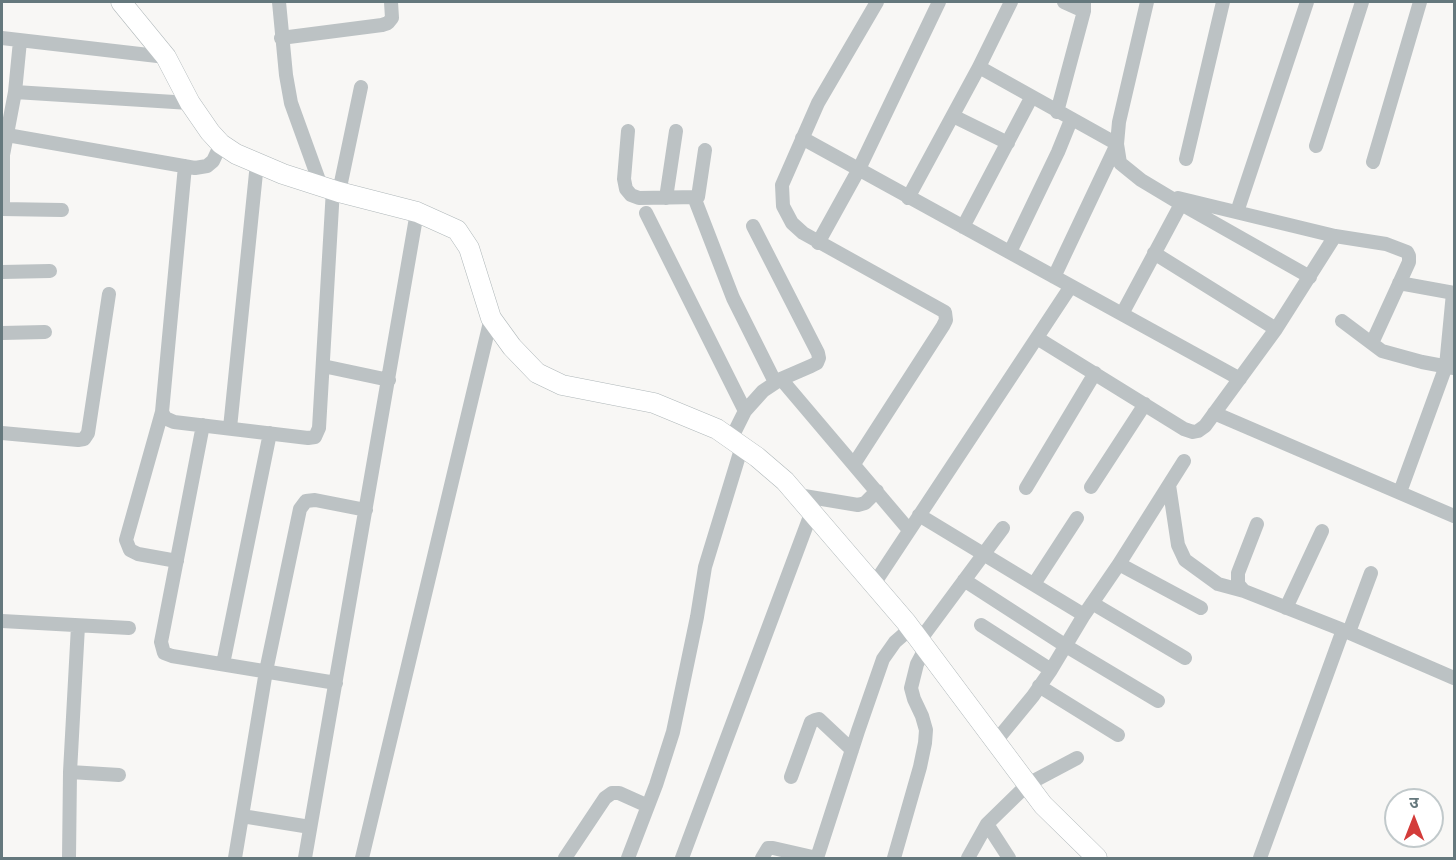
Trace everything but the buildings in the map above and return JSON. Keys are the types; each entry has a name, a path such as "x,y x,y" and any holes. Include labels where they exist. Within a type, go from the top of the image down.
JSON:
{"main road":[{"path":"121,2 166,57 190,103 221,144 256,164 283,174 417,212 457,230 469,248 491,318 512,347 537,372 562,385 654,404 717,429 785,480 919,638 1043,804 1097,858"}],"street":[{"path":"279,2 281,38 291,103 331,189"},
{"path":"281,38 382,25 388,23 392,18 391,2"},
{"path":"854,464 946,320 945,312 803,233 792,223 783,206 782,185 818,103 877,2"},
{"path":"818,243 859,169 939,2"},
{"path":"908,198 979,67 1011,2"},
{"path":"1057,112 1084,6 1064,2"},
{"path":"1147,2 1119,122 1117,144 1120,164 1181,204 1310,277"},
{"path":"1186,159 1223,2"},
{"path":"1237,212 1307,2"},
{"path":"1316,146 1362,2"},
{"path":"1373,162 1420,2"},
{"path":"2,38 166,57"},
{"path":"20,41 15,92 3,155 2,209 62,210"},
{"path":"979,67 1117,144"},
{"path":"162,412 165,418 174,422 315,437 320,428 331,189 361,87"},
{"path":"15,92 190,103"},
{"path":"963,227 1031,98"},
{"path":"953,116 1008,143"},
{"path":"1010,252 1071,120"},
{"path":"628,131 624,179 626,189 631,195 639,198 698,197 705,150"},
{"path":"666,198 676,131"},
{"path":"7,135 195,168 207,166 213,161 221,144"},
{"path":"802,138 1240,379"},
{"path":"1054,277 1117,144"},
{"path":"230,428 256,164"},
{"path":"177,561 138,554 130,550 126,540 162,412 185,166"},
{"path":"1165,194 1335,236 1386,244 1407,252 1409,262 1371,343"},
{"path":"694,197 733,298 778,381 854,464 909,530"},
{"path":"1122,314 1181,204"},
{"path":"305,858 417,212"},
{"path":"646,213 745,411"},
{"path":"628,858 657,785 679,709 705,567 745,411 752,401 778,381 817,363 818,353 753,226"},
{"path":"1037,338 1192,432 1198,431 1276,329 1335,236"},
{"path":"1154,253 1276,329"},
{"path":"2,272 50,271"},
{"path":"1399,283 1454,293 1450,367 1400,492"},
{"path":"874,584 1071,286"},
{"path":"2,433 78,440 84,439 88,434 109,294"},
{"path":"362,858 491,318"},
{"path":"1342,321 1382,351 1450,367"},
{"path":"2,333 45,332"},
{"path":"323,366 389,380"},
{"path":"1026,488 1095,373"},
{"path":"1091,487 1145,404"},
{"path":"1214,413 1455,516"},
{"path":"203,425 161,642 164,653 336,683"},
{"path":"223,664 270,433"},
{"path":"996,741 1052,670 1088,609 1184,461"},
{"path":"1168,484 1178,546 1185,560 1218,585 1244,591 1346,631 1455,678"},
{"path":"798,495 858,505 865,503 877,492"},
{"path":"235,858 266,671 300,508 306,501 315,500 366,510"},
{"path":"682,858 812,511"},
{"path":"919,515 1034,584 1185,658"},
{"path":"1034,584 1077,518"},
{"path":"1244,591 1238,584 1238,573 1257,524"},
{"path":"894,858 925,743 926,730 911,688 917,664 919,638 1003,528"},
{"path":"1286,608 1322,531"},
{"path":"1119,564 1201,608"},
{"path":"1260,858 1346,631 1371,573"},
{"path":"964,580 1066,646 1158,701"},
{"path":"2,621 129,628"},
{"path":"981,625 1052,670"},
{"path":"69,858 70,772 78,626"},
{"path":"762,858 768,848 773,848 817,858 883,659 895,642 919,638"},
{"path":"1040,686 1118,735"},
{"path":"791,777 814,720 819,719 852,750"},
{"path":"968,858 987,824 1028,784 1077,758"},
{"path":"70,772 119,775"},
{"path":"565,858 604,798 612,793 619,793 648,806"},
{"path":"242,816 310,827"},
{"path":"987,824 1009,858"}]}
